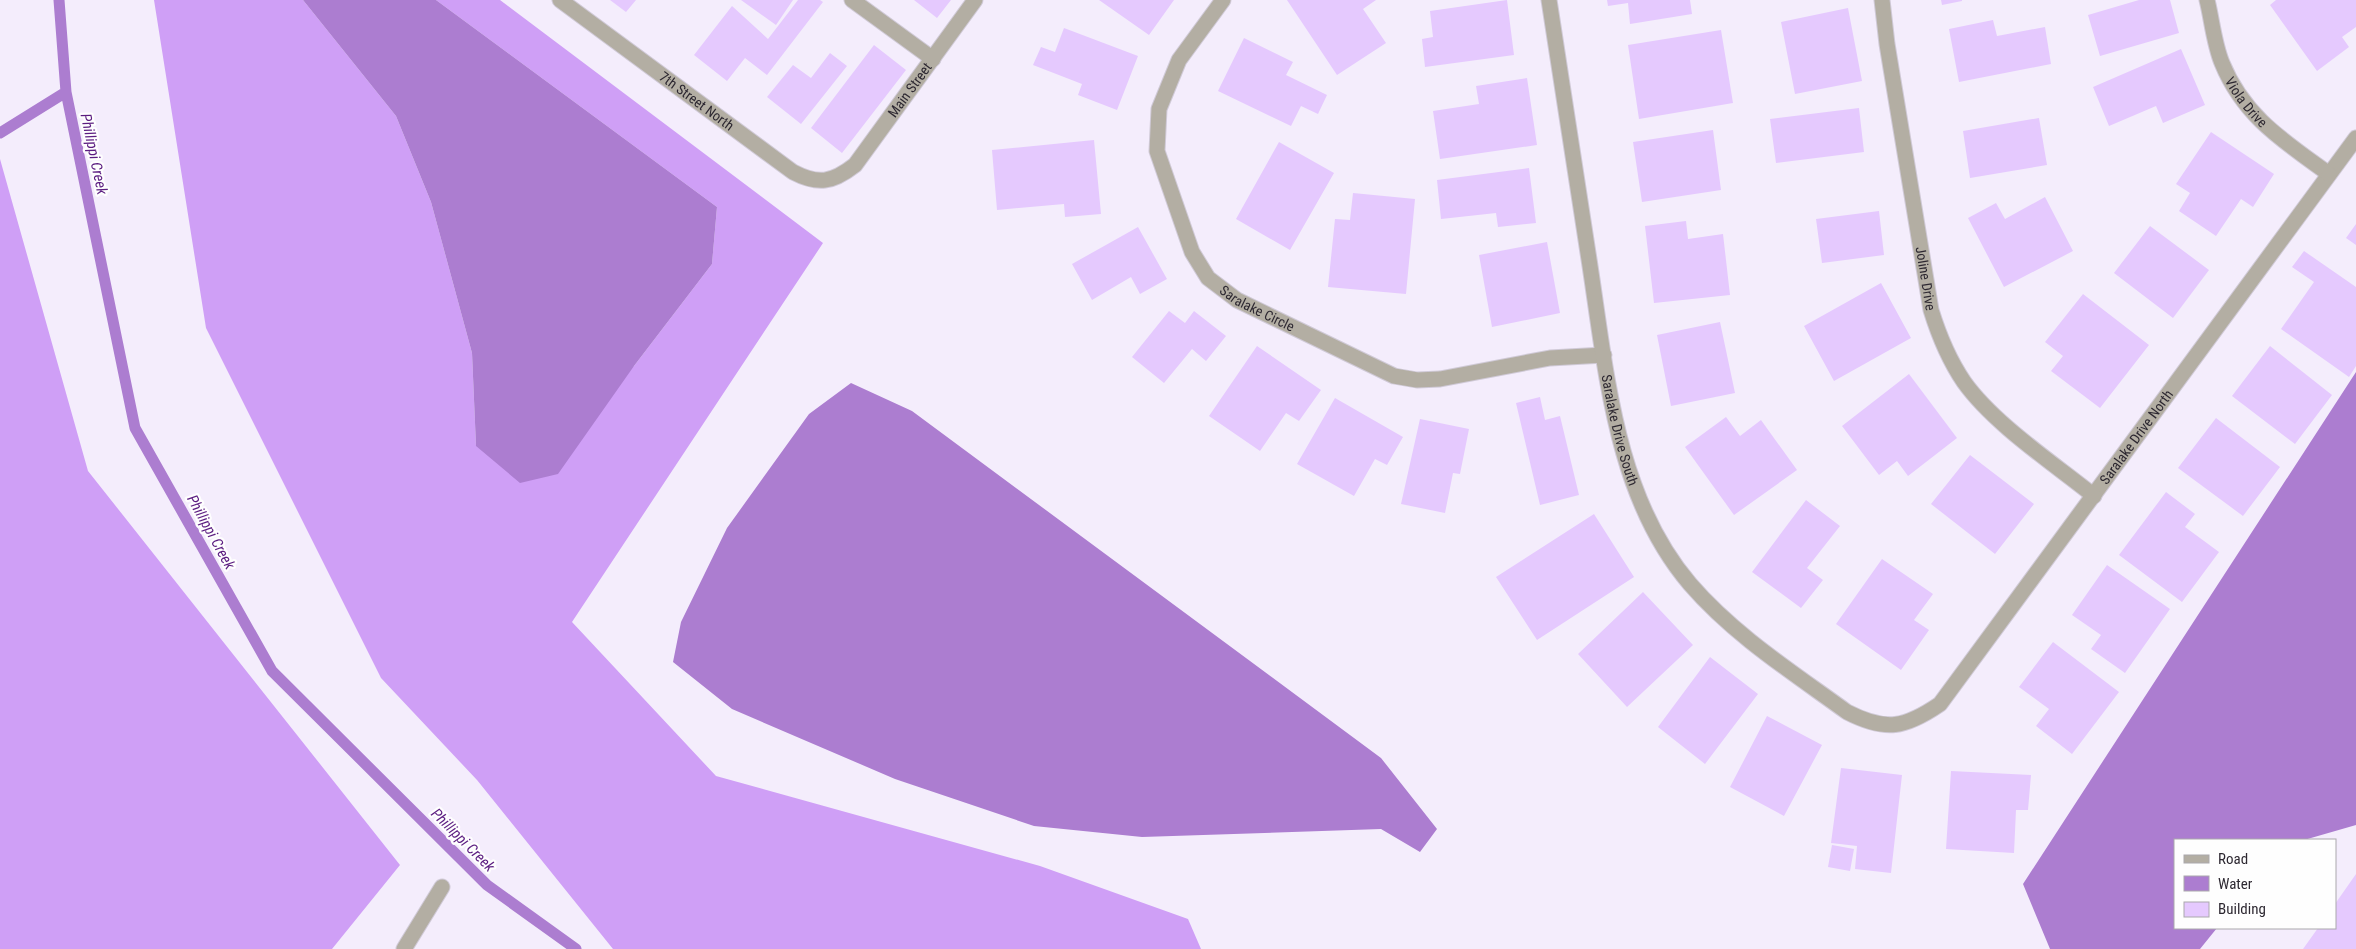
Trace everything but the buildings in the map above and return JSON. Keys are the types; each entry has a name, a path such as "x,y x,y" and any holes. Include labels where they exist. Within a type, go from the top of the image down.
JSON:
{"street":[{"name":"7th Street North","path":"560,0 792,172 808,180 824,181 840,177"},
{"path":"852,0 933,59"},
{"name":"Main Street","path":"840,177 855,166 976,0"},
{"name":"Saralake Circle","path":"1223,0 1179,60 1159,109 1157,151 1192,252 1208,278 1237,300 1394,376 1417,380 1440,379 1550,358 1604,355"},
{"name":"Saralake Drive South","path":"1549,0 1604,355 1617,426 1635,489 1660,541 1689,583 1736,632 1847,712 1864,721 1882,725 1907,722"},
{"name":"Joline Drive","path":"1882,0 1887,44 1931,310 1942,345 1964,382 1981,401 2006,425 2094,496"},
{"name":"Viola Drive","path":"2207,0 2222,62 2236,89 2257,118 2271,132 2329,174"},
{"name":"Saralake Drive North","path":"1907,722 1918,719 1940,704 2356,138"},
{"path":"404,949 442,887"}],"shaded area":[{"path":"154,0 303,0 396,116 431,202 472,353 476,446 634,366 712,264 717,207 436,0 500,0 823,243 572,622 716,776 1040,866 1188,919 1201,949 613,949 477,780 381,678 206,328"},
{"path":"0,159 88,471 400,865 332,949 0,949"}],"water":[{"path":"303,0 436,0 717,207 712,264 634,366 558,474 520,483 476,446 472,353 431,202 396,116"},
{"path":"2356,372 2356,825 2307,839 2174,839 2174,929 2216,929 2200,949 2050,949 2023,884"},
{"path":"851,383 912,411 1381,758 1437,829 1420,852 1381,829 1142,837 1034,826 895,779 732,709 673,662 681,622 727,528 809,414"}],"waterway":[{"name":"Phillippi Creek","path":"59,0 66,92 135,428 272,671 487,885 576,949"},
{"path":"0,133 66,92"}]}
